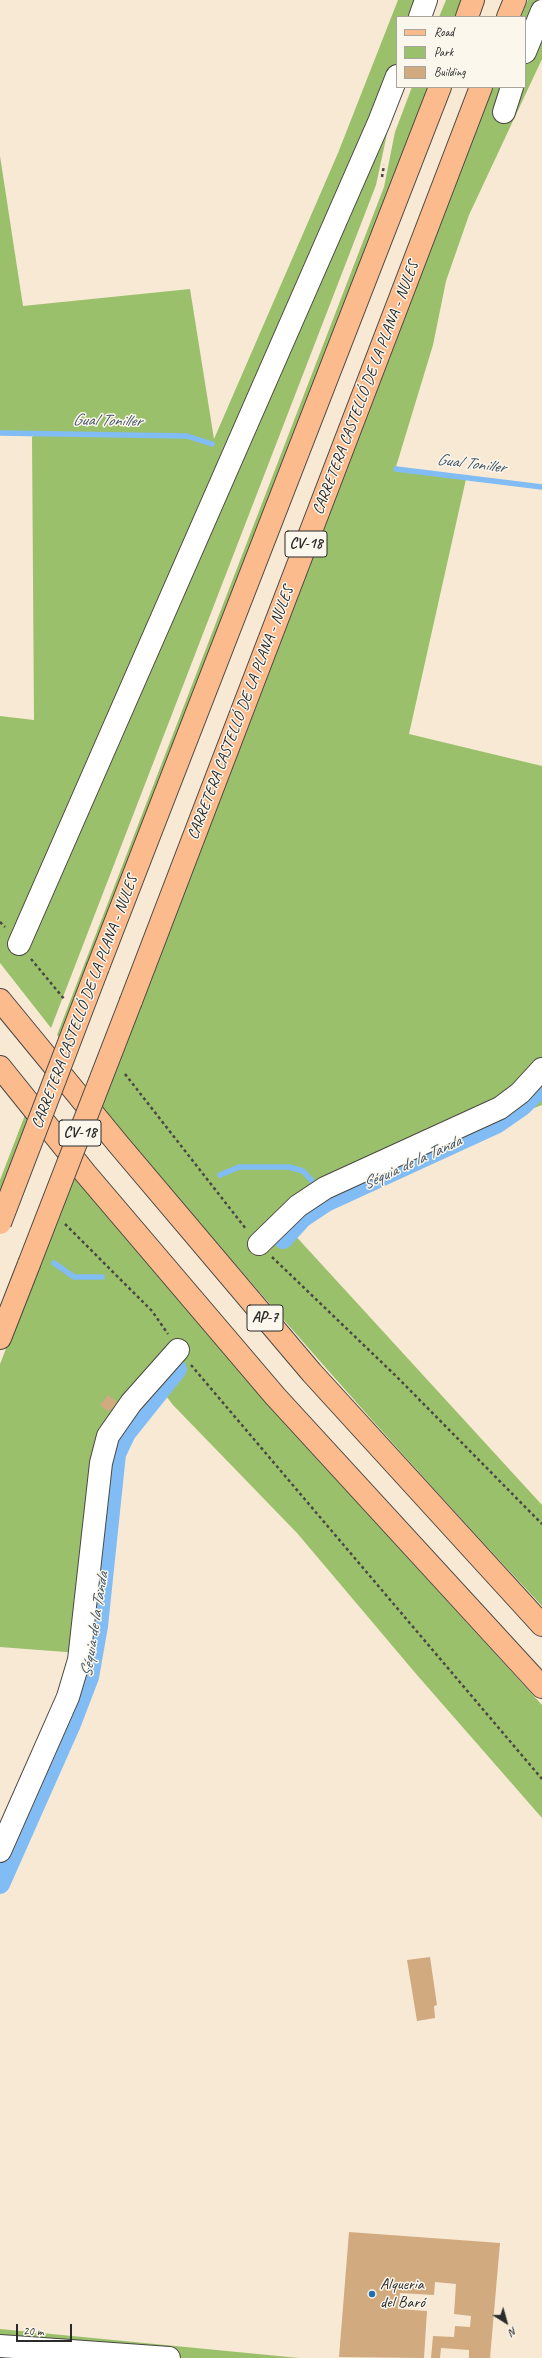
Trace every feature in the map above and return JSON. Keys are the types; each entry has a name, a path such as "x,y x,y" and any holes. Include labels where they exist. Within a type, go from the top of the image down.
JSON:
{"main road":[{"path":"467,16 474,0"},
{"path":"508,16 515,0"},
{"name":"CARRETERA CASTELLÓ DE LA PLANA - NULES","path":"0,1223 440,88"},
{"name":"CARRETERA CASTELLÓ DE LA PLANA - NULES","path":"0,1338 131,1001 481,88"},
{"name":"AP-7","path":"0,1000 119,1145 312,1373 542,1625"},
{"name":"AP-7","path":"0,1066 86,1174 275,1396 542,1687"}],"street":[{"path":"420,16 426,0"},
{"path":"526,50 542,11"},
{"path":"19,944 379,122 396,79"},
{"path":"504,112 512,88"},
{"path":"259,1244 298,1206 325,1188 500,1108 520,1093 542,1069"},
{"path":"0,1851 68,1697 79,1660 100,1463 108,1436 131,1403 178,1350"},
{"path":"0,2346 169,2358"}],"path":[{"path":"61,1220 152,1311 178,1350 260,1444 407,1622 542,1779"}],"green space":[{"path":"398,0 437,0 430,16 396,16 397,88 376,185 51,1028 0,963 0,716 34,720 32,437 36,433 0,432 0,156 23,306 190,289 214,439 338,153"},
{"path":"446,0 464,0 457,16 439,16"},
{"path":"528,0 542,0 542,59 469,215 446,281 433,345 395,470 466,479 409,734 542,766 542,1068 520,1093 281,1220 542,1505 542,1606 429,1484 318,1360 101,1107 491,88 526,88 526,16 521,16"},
{"path":"412,88 430,88 61,1040 57,1035 384,187 395,132"},
{"path":"542,1069 542,1105 521,1113 500,1108"},
{"path":"25,1115 30,1120 0,1195 0,1180"},
{"path":"75,1173 379,1526 542,1705 542,1818 417,1675 297,1533 173,1405 153,1379 107,1436 79,1653 0,1647 0,1364"},
{"path":"0,2329 299,2358 181,2358 0,2345"}],"building":[{"path":"108,1395 117,1402 109,1412 100,1405"},
{"path":"430,1957 437,2005 434,2006 435,2018 417,2021 407,1960"},
{"name":"Alqueria del Baró","path":"349,2232 500,2243 490,2358 469,2358 469,2350 441,2348 440,2358 431,2358 433,2336 454,2337 455,2326 470,2327 471,2316 454,2314 456,2284 435,2282 434,2295 400,2293 398,2309 427,2311 424,2358 339,2357"}],"waterway":[{"name":"Gual Toniller","path":"0,433 187,436 212,444"},
{"name":"Gual Toniller","path":"396,469 542,487"},
{"name":"Séquia de la Tanda","path":"283,1239 302,1218 326,1202 496,1124 522,1106 542,1086"},
{"path":"220,1175 239,1167 289,1167 303,1171 313,1182"},
{"path":"54,1263 74,1277 102,1277"},
{"name":"Séquia de la Tanda","path":"0,1884 71,1724 89,1677 98,1626 116,1454 126,1433 177,1369"}],"place":[{"name":"Alqueria del Baró","path":"372,2294"}]}
